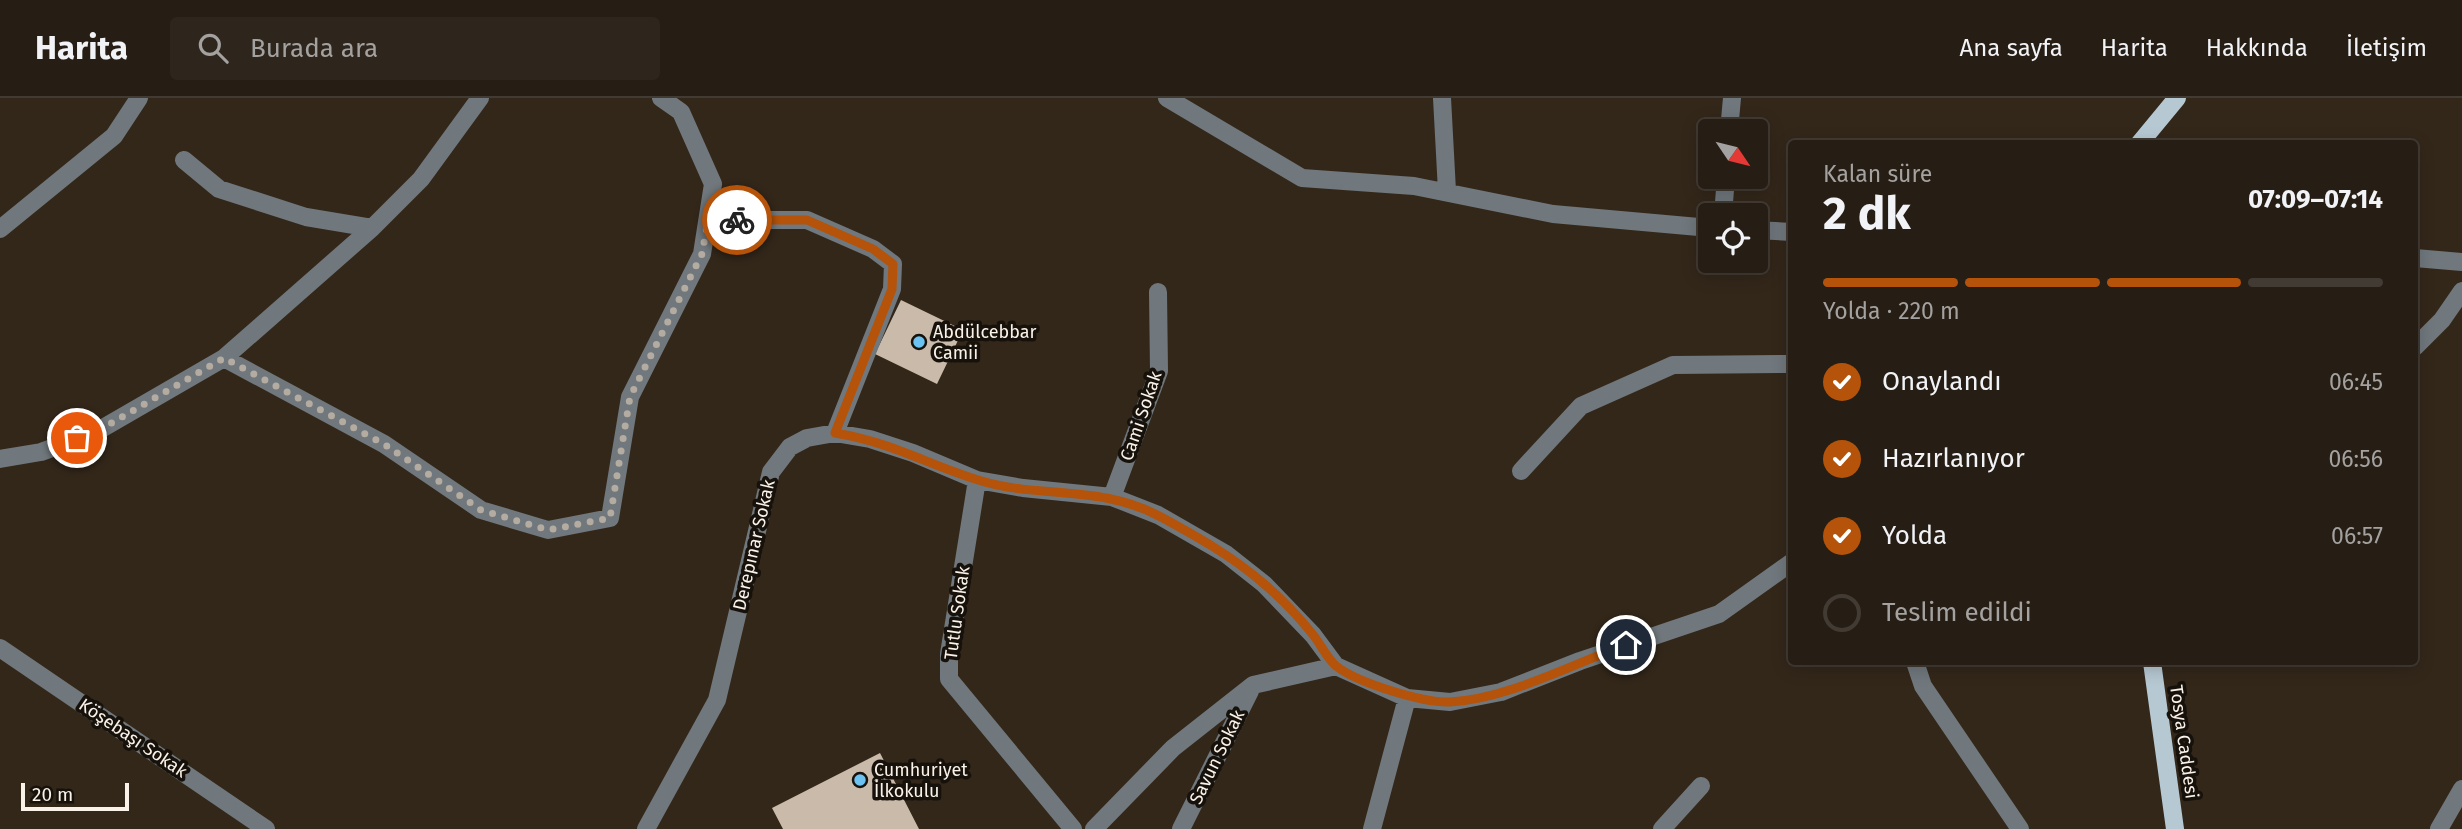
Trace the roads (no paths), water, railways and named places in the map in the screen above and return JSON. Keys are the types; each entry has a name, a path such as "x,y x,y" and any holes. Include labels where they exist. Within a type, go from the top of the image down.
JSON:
{"main road":[{"path":"2143,140 2177,98"},
{"name":"Tosya Caddesi","path":"2152,665 2175,829"}],"street":[{"path":"0,229 114,136 139,98"},
{"path":"0,459 41,452 96,432 224,358 372,228 421,180 480,98"},
{"path":"224,358 384,444 481,510 548,530 610,518 630,397 702,254 713,184 681,112 661,98"},
{"path":"1167,98 1302,178 1447,191 1553,214 1698,227"},
{"path":"1442,98 1447,191"},
{"path":"1730,119 1731,98"},
{"path":"184,160 219,189 306,217 372,228"},
{"path":"708,220 807,220 873,249 893,264 892,289 835,433"},
{"path":"1768,231 1788,232"},
{"path":"2418,258 2462,262"},
{"path":"2418,344 2442,320 2462,291"},
{"name":"Cami Sokak","path":"1112,497 1159,372 1158,292"},
{"path":"1521,471 1581,406 1673,365 1788,364"},
{"name":"Derepınar Sokak","path":"646,829 717,700 771,472 790,447 807,438 835,433 870,439 913,453 977,480 1023,488 1112,497 1158,515 1226,554 1264,584 1313,635 1336,666"},
{"name":"Tutlu Sokak","path":"977,480 948,654 949,679 1073,829"},
{"path":"1094,829 1174,748 1253,685 1336,666 1406,698 1450,702 1500,692 1580,661 1719,614 1788,565"},
{"name":"Köşebaşı Sokak","path":"0,648 266,829"},
{"path":"1916,665 1923,686 2020,829"},
{"name":"Savun Sokak","path":"1181,829 1253,685"},
{"path":"1373,829 1406,698"},
{"path":"1662,829 1701,786"},
{"path":"2439,829 2462,789"}],"place":[{"name":"Abdülcebbar Camii","path":"919,342"},
{"name":"Cumhuriyet İlkokulu","path":"860,780"}]}
